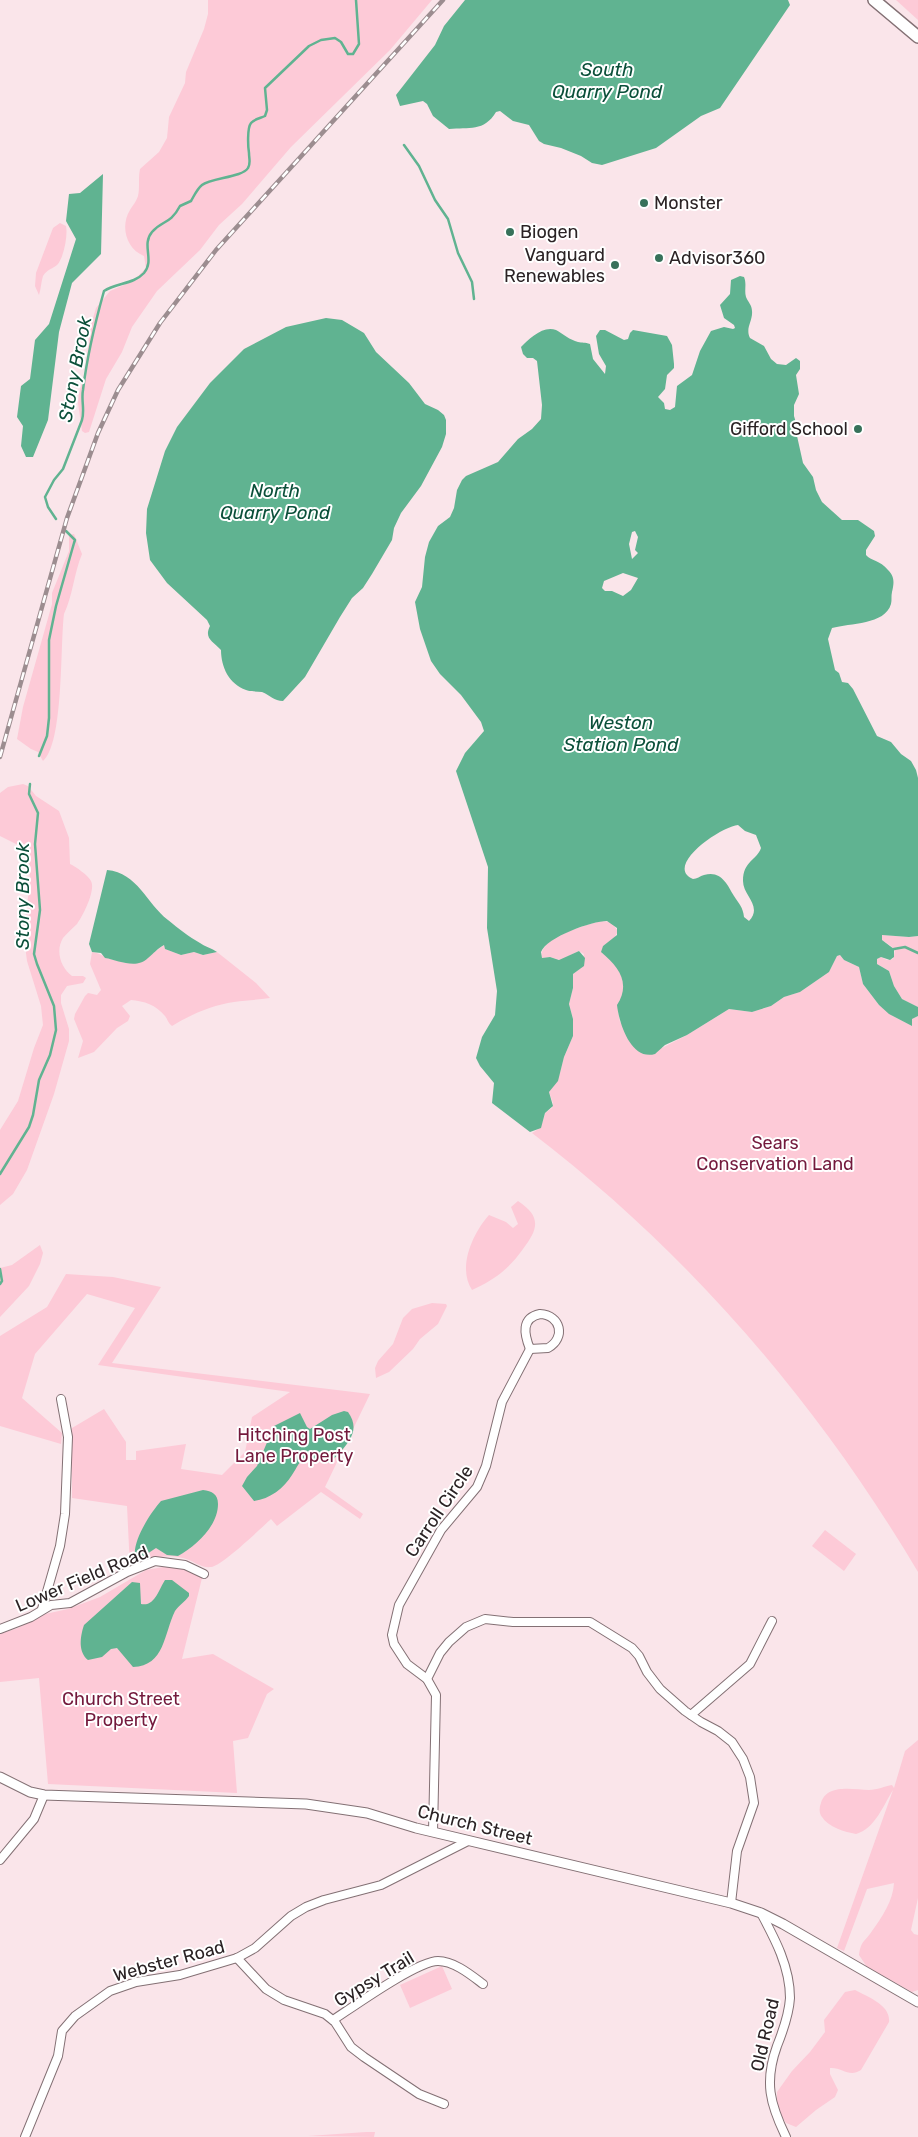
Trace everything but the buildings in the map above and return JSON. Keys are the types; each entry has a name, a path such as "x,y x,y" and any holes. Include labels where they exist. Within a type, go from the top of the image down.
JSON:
{"main road":[{"path":"874,0 918,37"}],"street":[{"path":"540,1314 554,1318 560,1332 556,1342 546,1348 530,1348 524,1331 528,1320 540,1314"},
{"name":"Carroll Circle","path":"427,1679 407,1664 394,1644 392,1635 399,1605 441,1530 477,1487 486,1466 502,1402 530,1348"},
{"path":"42,1609 60,1546 65,1514 68,1437 61,1399"},
{"name":"Lower Field Road","path":"0,1629 31,1617 51,1605 70,1603 127,1572 155,1561 185,1566 204,1574"},
{"path":"433,1832 436,1695 427,1679 440,1653 466,1627 485,1619 514,1622 590,1622 632,1648 639,1656 646,1672 660,1689 691,1715 718,1730 732,1742 743,1759 750,1777 754,1803 737,1852 731,1903"},
{"path":"691,1715 750,1664 772,1621"},
{"name":"Church Street","path":"0,1778 30,1792 44,1795 285,1802 321,1805 367,1813 468,1841 731,1903 761,1912 918,2002"},
{"path":"0,1860 34,1819 44,1795"},
{"name":"Webster Road","path":"25,2137 58,2056 62,2031 75,2016 110,1991 136,1982 180,1975 237,1958 255,1948 291,1916 306,1907 381,1885 444,1855 468,1841"},
{"name":"Old Road","path":"761,1912 782,1957 789,1979 790,2000 769,2077 769,2095 777,2119 786,2137"},
{"name":"Gypsy Trail","path":"237,1958 266,1989 284,2000 307,2006 333,2020 351,2047 364,2057 419,2094 444,2104"},
{"name":"Gypsy Trail","path":"333,2020 396,1980 430,1962 440,1961 462,1969 483,1984"}],"green space":[{"path":"208,0 432,0 390,50 291,147 242,204 219,225 200,250 157,291 132,327 122,352 106,379 89,432 85,433 82,431 78,403 85,371 91,325 96,308 110,291 133,281 146,268 144,256 138,253 129,243 126,236 125,223 138,196 140,169 159,152 167,138 169,117 185,83 186,72 204,29 208,14"},
{"path":"896,0 918,0 918,20"},
{"path":"60,223 66,226 64,251 58,264 43,276 39,295 35,286 36,273 53,228"},
{"path":"74,534 82,554 64,614 60,692 55,735 50,751 43,761 38,752 17,739 23,707 52,604 52,593 69,551 69,535"},
{"path":"23,784 28,786 36,796 59,811 69,838 70,864 87,876 91,881 92,890 88,903 77,924 63,938 59,948 60,959 68,973 72,976 83,976 86,978 83,983 67,986 61,995 61,1003 69,1029 69,1041 54,1094 27,1170 13,1194 0,1205 0,1130 18,1101 43,1025 41,1006 27,961 24,938 30,877 27,858 18,845 0,836 0,793 8,787"},
{"name":"Sears Conservation Land","path":"601,921 611,922 618,931 614,939 603,946 602,953 612,960 622,977 623,996 618,1004 620,1022 662,1048 729,1009 752,1012 771,1006 784,997 800,992 829,972 837,956 840,955 844,960 859,967 863,984 879,1005 893,1016 912,1026 912,1019 918,1016 918,1572 879,1509 837,1449 793,1390 746,1334 644,1228 590,1179 532,1133 541,1125 545,1113 552,1108 553,1103 549,1092 560,1073 564,1057 573,1036 573,1019 569,1004 573,988 573,974 581,968 584,954 579,951 560,960 550,957 542,958 542,951 547,944 564,934"},
{"path":"882,935 918,936 918,1007 902,999 894,986 889,971 877,964 877,959 881,957 887,960 893,959 895,951 882,940"},
{"path":"164,945 165,949 181,955 194,952 203,955 217,952 256,983 270,998 218,1005 194,1014 172,1026 154,1006 141,1001 131,1000 122,1006 130,1016 128,1021 117,1028 94,1052 78,1058 83,1041 74,1019 75,1014 88,993 97,995 101,990 90,964 92,952 121,962 135,963 145,959"},
{"path":"518,1201 531,1212 534,1218 535,1224 532,1235 506,1269 472,1290 466,1271 469,1251 477,1231 489,1215 506,1222 513,1228 518,1224 511,1207"},
{"path":"40,1245 43,1253 40,1264 29,1286 0,1317 0,1268 12,1265"},
{"name":"Hitching Post Lane Property","path":"66,1274 113,1277 161,1287 112,1363 370,1394 325,1487 363,1514 360,1519 321,1492 277,1526 271,1519 217,1565 211,1567 202,1566 189,1560 166,1556 144,1561 130,1568 127,1506 72,1498 72,1428 104,1409 126,1442 126,1460 136,1460 136,1451 186,1444 181,1469 222,1475 245,1452 252,1417 290,1392 98,1365 135,1308 87,1294 35,1354 22,1398 62,1433 61,1444 0,1426 0,1336 47,1307"},
{"path":"432,1303 446,1304 447,1306 438,1324 420,1339 413,1349 389,1372 376,1378 375,1368 378,1361 393,1344 403,1318 412,1309"},
{"path":"825,1530 856,1554 844,1571 812,1546"},
{"name":"Church Street Property","path":"169,1566 183,1568 202,1578 182,1659 213,1654 274,1689 267,1694 248,1738 233,1741 237,1793 48,1784 39,1678 0,1682 0,1634 18,1628 45,1614 68,1609 100,1597 146,1570"},
{"path":"918,1740 918,1898 911,1930 914,1934 918,1935 918,1990 912,1992 867,1967 859,1955 862,1944 876,1926 892,1896 894,1883 867,1889 844,1951 837,1948 893,1790 874,1822 856,1834 828,1824 821,1815 820,1809 824,1797 835,1790 872,1790 892,1785 894,1788 905,1751"},
{"path":"442,1966 452,1989 410,2008 400,1985"},
{"path":"855,1990 883,2006 889,2016 889,2022 861,2070 849,2073 830,2068 830,2074 838,2090 835,2097 796,2127 786,2123 777,2107 777,2092 825,2032 824,2020 845,1992"},
{"path":"366,2132 375,2132 374,2137 308,2136"}],"water":[{"name":"South Quarry Pond","path":"465,0 788,0 790,5 720,108 701,116 656,148 602,165 592,163 581,156 561,148 544,144 539,141 529,125 513,121 500,111 496,112 481,126 449,129 433,116 427,104 423,101 400,106 396,95 435,45 444,26"},
{"path":"103,174 101,254 72,283 59,332 48,420 33,457 26,457 21,446 23,426 17,417 21,386 30,379 35,340 49,324 76,239 66,221 69,194 80,193"},
{"name":"Weston Station Pond","path":"740,276 744,277 745,280 746,297 752,309 748,331 750,338 764,346 771,359 777,364 786,365 796,358 800,361 800,369 796,375 799,394 794,405 797,436 803,463 813,477 816,490 822,502 842,520 858,520 874,531 875,536 866,550 866,555 885,567 893,578 891,602 887,611 882,616 866,622 832,628 828,639 835,670 839,673 842,682 848,683 853,689 877,736 891,742 901,754 911,761 918,778 918,936 882,935 882,940 894,949 894,957 890,960 881,957 877,959 877,964 889,971 894,986 902,999 918,1007 918,1016 912,1019 912,1026 889,1014 879,1005 863,984 859,967 844,960 840,955 837,956 829,972 800,992 784,997 771,1006 752,1012 729,1009 687,1035 665,1045 655,1054 647,1055 639,1052 628,1039 620,1021 617,1005 623,990 621,976 613,964 601,952 603,946 617,935 617,928 607,921 591,924 571,931 552,941 541,952 542,958 550,957 559,960 579,951 585,958 584,966 573,974 573,988 569,1004 573,1019 573,1036 564,1057 558,1081 549,1092 553,1106 545,1113 541,1128 530,1132 492,1103 494,1083 476,1058 482,1037 495,1015 497,991 487,928 488,867 456,771 465,753 484,731 481,722 461,695 440,674 431,661 420,629 415,602 422,587 425,557 429,542 438,526 450,517 454,508 457,490 462,480 466,476 498,462 518,439 532,429 541,419 542,405 537,361 533,358 527,358 523,354 521,347 528,340 541,331 551,329 575,341 590,344 593,359 605,374 606,366 599,354 596,336 600,330 605,330 624,340 628,339 633,330 667,336 672,345 674,368 667,375 665,389 658,397 664,403 665,409 670,410 675,407 677,386 692,375 700,351 711,331 724,327 735,328 734,325 724,318 720,305 730,294 731,280","holes":["635,531 638,537 635,550 638,553 632,559 629,544 632,532","623,573 638,578 631,590 623,596 612,591 605,591 602,588 604,581","738,825 745,831 756,835 761,848 745,869 744,874 744,886 754,911 749,921 744,917 742,908 723,879 715,874 693,879 686,873 685,865 698,847 730,827"]},
{"name":"North Quarry Pond","path":"326,318 342,320 364,333 376,352 409,383 425,404 444,415 446,434 442,447 421,486 401,513 394,528 392,540 372,574 363,588 352,598 305,677 283,701 280,701 262,692 250,691 240,687 227,674 224,669 221,650 208,636 210,626 207,620 167,583 150,560 146,533 147,509 165,451 177,427 210,383 244,349 286,327"},
{"path":"107,870 118,872 127,877 168,920 192,938 217,952 203,955 194,952 181,955 165,949 164,945 143,962 133,964 105,958 101,953 92,952 89,944"},
{"path":"344,1411 348,1412 351,1417 354,1428 353,1433 348,1442 331,1461 326,1463 307,1457 304,1458 281,1488 266,1498 254,1501 242,1486 257,1466 274,1426 300,1413 310,1429 332,1415"},
{"path":"203,1490 214,1494 218,1504 214,1520 199,1541 178,1556 167,1555 156,1548 137,1558 135,1549 140,1534 152,1512 161,1501"},
{"path":"165,1580 172,1580 189,1593 189,1596 175,1611 162,1647 152,1661 133,1667 117,1648 111,1649 102,1657 88,1660 85,1657 81,1649 84,1625 132,1582 140,1583 141,1604 146,1604 153,1600"}],"waterway":[{"name":"Stony Brook","path":"56,519 48,507 45,497 54,480 63,469 82,420 87,365 94,327 104,291 140,277 144,273 148,263 148,242 152,232 173,216 180,206 191,201 202,185 240,173 248,168 250,163 249,129 252,122 265,116 267,110 265,88 309,46 321,40 335,38 341,42 348,54 353,54 359,44 356,0"},
{"path":"404,145 419,166 435,200 448,219 458,253 472,282 474,299"},
{"name":"Stony Brook","path":"39,756 47,736 49,718 49,640 56,606 75,540 66,531"},
{"name":"Stony Brook","path":"0,1174 29,1127 39,1080 50,1055 56,1030 54,1006 34,954 40,910 35,844 38,813 29,794 30,784"},
{"path":"894,949 905,947 918,953"},
{"name":"Stony Brook","path":"0,1269 2,1281 0,1284"}],"railway":[{"path":"0,757 67,518 98,433 118,390 160,323 216,250 443,0"}],"place":[{"name":"Monster","path":"644,203"},
{"name":"Biogen","path":"510,232"},
{"name":"Advisor360","path":"659,258"},
{"name":"Vanguard Renewables","path":"615,265"},
{"name":"Gifford School","path":"858,429"}]}
